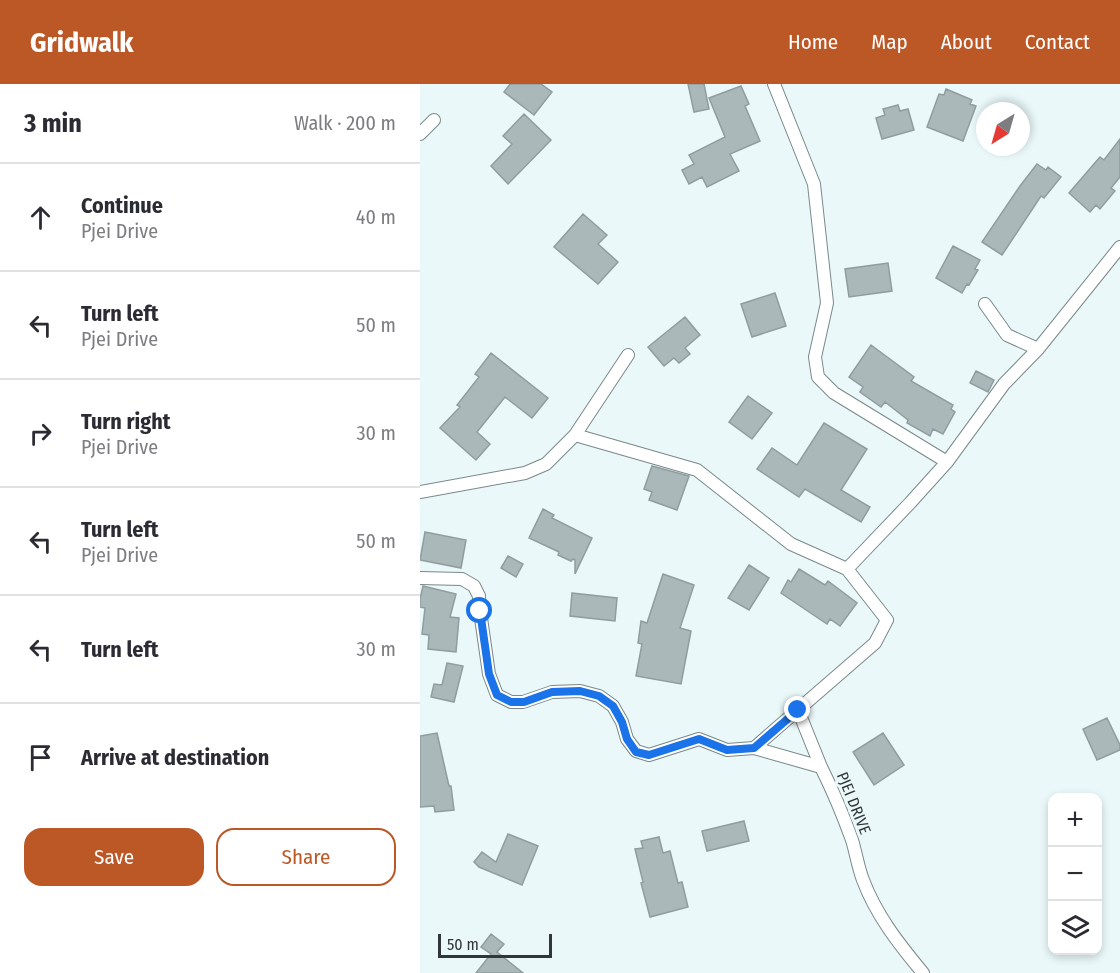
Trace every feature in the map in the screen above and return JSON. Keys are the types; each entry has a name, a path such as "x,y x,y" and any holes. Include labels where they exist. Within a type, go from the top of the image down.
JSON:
{"street":[{"path":"774,84 814,184 827,303 815,357 818,377 834,393 947,462"},
{"path":"420,134 434,120"},
{"path":"847,568 947,462 1004,384 1038,350 1120,248"},
{"path":"985,304 1007,335 1038,350"},
{"path":"420,492 525,473 546,464 575,435 628,355"},
{"path":"575,435 697,470 790,544 847,568 887,620 874,643 754,748"},
{"name":"PJEI DRIVE","path":"420,578 462,579 474,586 479,596 489,674 497,695 511,702 524,702 552,692 580,691 599,696 613,706 622,722 627,739 636,752 649,755 699,739 727,750 754,748 821,767 834,792 863,879 878,912 922,973"},
{"path":"798,710 821,767"}],"building":[{"path":"510,84 541,84 552,92 534,115 504,92"},
{"path":"688,84 704,84 709,109 694,112"},
{"path":"741,86 749,104 745,106 760,141 730,154 739,171 707,187 702,177 689,184 682,170 694,164 689,155 725,137 709,98"},
{"path":"946,89 972,100 970,104 976,106 963,141 927,127 939,94 944,95"},
{"path":"898,105 900,111 908,109 914,130 882,139 876,118 885,115 883,109"},
{"path":"524,114 551,140 508,184 491,166 512,144 503,136"},
{"path":"1120,139 1120,177 1111,188 1115,191 1100,209 1096,205 1090,212 1069,193 1100,157 1104,160"},
{"path":"1037,164 1046,170 1048,167 1061,177 1044,198 1041,196 1002,255 982,242"},
{"path":"583,214 607,235 598,244 618,262 598,284 554,247"},
{"path":"953,246 980,260 975,269 978,270 962,293 936,278"},
{"path":"888,263 892,291 849,297 845,269"},
{"path":"775,293 786,326 752,337 741,304"},
{"path":"685,317 700,335 685,348 690,354 679,363 674,358 664,366 648,347"},
{"path":"871,345 914,377 911,381 953,405 951,409 955,412 943,434 933,429 930,436 907,423 908,420 885,402 881,407 860,392 863,387 849,377"},
{"path":"491,353 548,398 532,418 505,397 477,432 490,444 476,460 440,428 460,407 457,405 479,377 475,374"},
{"path":"976,371 994,380 988,392 970,383"},
{"path":"748,396 772,413 752,439 729,422"},
{"path":"824,423 867,449 841,490 870,507 861,522 805,489 799,497 757,469 772,448 797,465"},
{"path":"652,466 689,476 677,510 649,500 652,492 644,489"},
{"path":"543,509 554,515 552,518 592,538 575,574 575,560 571,561 558,555 559,552 529,538"},
{"path":"425,532 466,540 461,568 420,560"},
{"path":"508,556 523,564 516,577 501,568"},
{"path":"749,565 769,578 749,610 728,598"},
{"path":"799,569 825,585 828,581 857,603 840,626 830,619 827,624 781,593 788,580 791,582"},
{"path":"663,574 694,585 680,628 691,631 681,684 636,676 642,644 638,643 641,621 647,623"},
{"path":"423,586 456,594 450,617 459,618 456,652 428,649 429,635 422,634 425,608 420,607 420,599"},
{"path":"572,593 617,598 615,621 570,616"},
{"path":"447,663 463,666 454,702 431,697 434,684 442,685"},
{"path":"1107,718 1120,745 1120,750 1097,760 1083,729"},
{"path":"437,733 449,786 451,786 454,810 435,812 434,806 420,807 420,736"},
{"path":"883,733 904,765 874,785 853,752"},
{"path":"744,821 749,841 707,851 702,831"},
{"path":"508,834 538,846 522,885 479,867 474,862 482,852 496,862"},
{"path":"659,837 663,853 670,851 678,883 682,882 688,907 650,917 635,849 643,848 641,841"},
{"path":"491,934 504,944 497,952 523,973 476,973 491,954 481,947"}],"route":[{"path":"480,611 489,674 497,695 511,702 524,702 552,692 580,691 599,696 613,706 622,722 627,739 636,752 649,755 699,739 727,750 754,748 798,710"}]}
